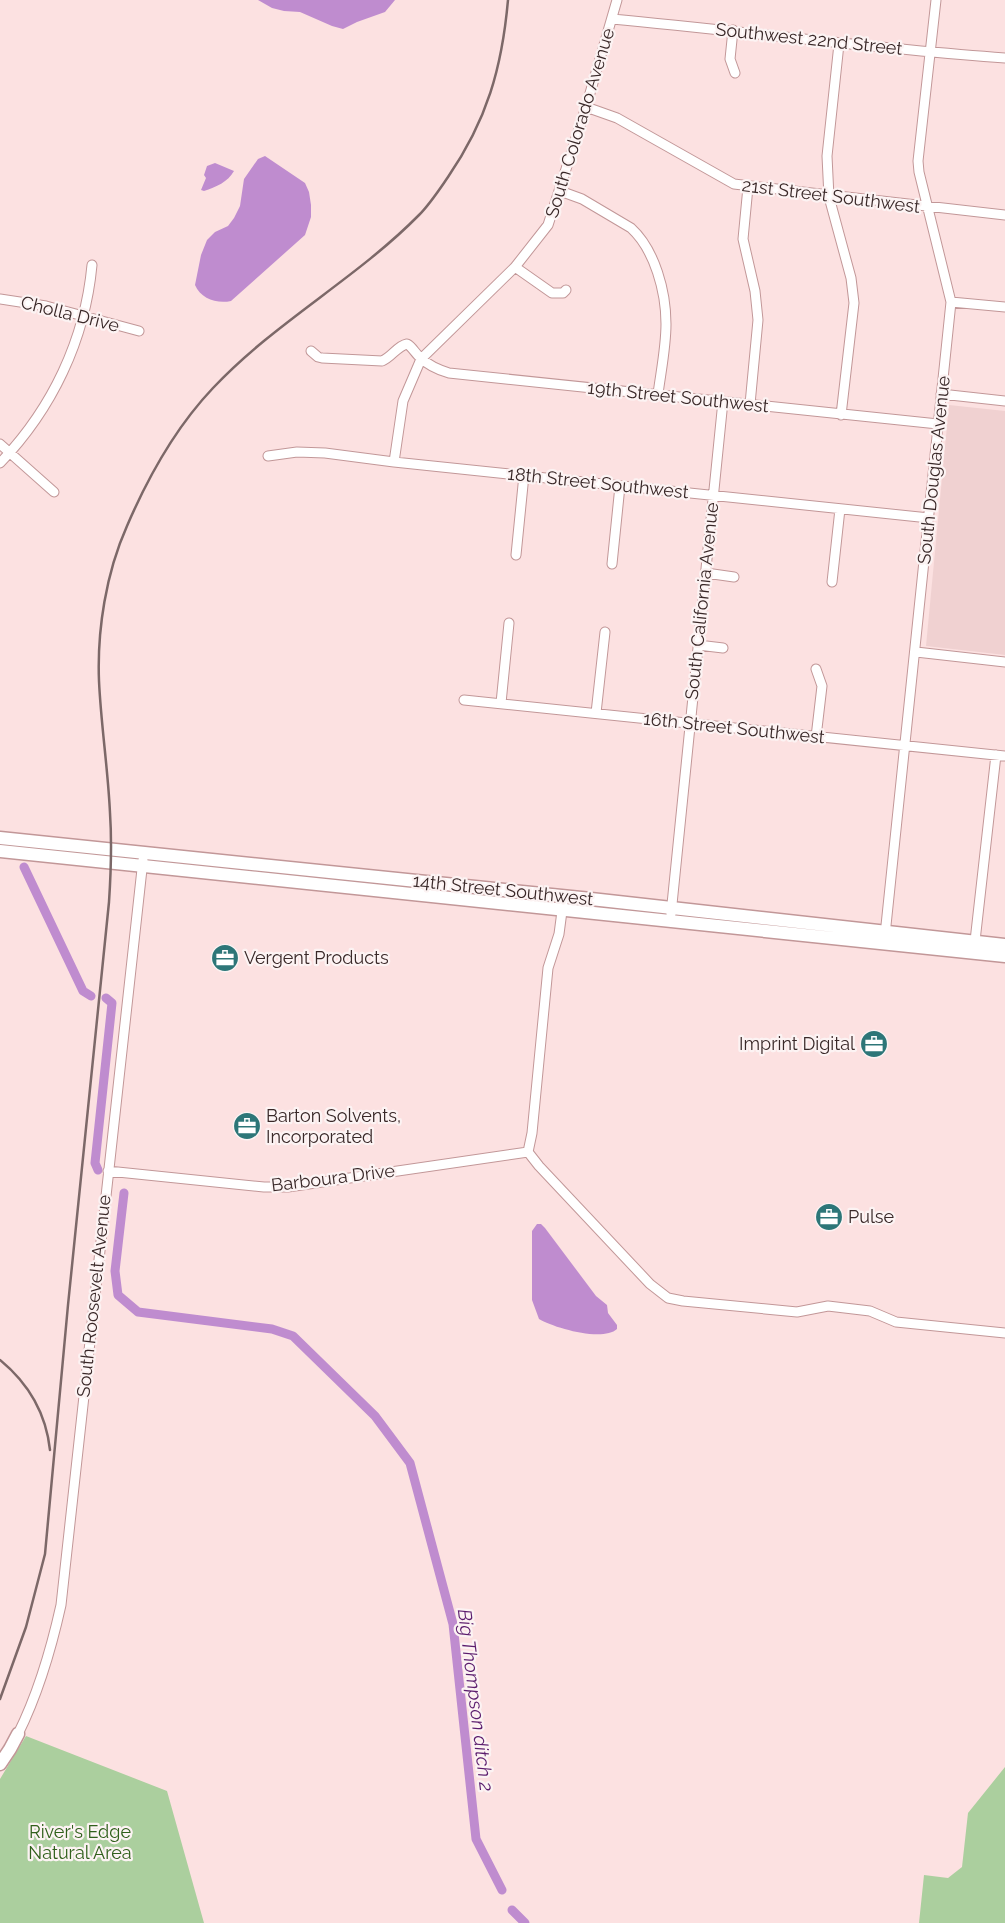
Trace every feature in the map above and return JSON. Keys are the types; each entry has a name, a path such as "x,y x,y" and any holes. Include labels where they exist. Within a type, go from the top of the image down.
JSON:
{"main road":[{"name":"14th Street Southwest","path":"0,838 564,896 671,914 885,938 1005,956"},
{"name":"14th Street Southwest","path":"0,851 562,909 671,914"},
{"name":"14th Street Southwest","path":"885,938 975,941 1005,945"},
{"path":"0,1764 18,1734"}],"street":[{"name":"South Colorado Avenue","path":"394,462 403,401 421,359 515,268 548,225 586,107 617,0"},
{"name":"South Douglas Avenue","path":"885,938 951,302 918,161 932,53 936,0"},
{"name":"Southwest 22nd Street","path":"612,19 733,30 839,44 1005,58"},
{"path":"733,30 730,59 735,74"},
{"path":"839,44 827,156 829,196 851,278 854,303 841,414"},
{"name":"21st Street Southwest","path":"586,107 617,118 722,179 734,184 928,208 1005,215"},
{"path":"748,187 743,239 755,291 758,320 750,404"},
{"path":"560,191 582,199 631,228 638,234 650,252 655,263 663,296 666,324 658,394"},
{"path":"0,462 38,417 58,382 74,345 83,316 92,265"},
{"path":"515,268 552,292 563,293 566,290"},
{"name":"Cholla Drive","path":"0,299 30,302 139,331"},
{"path":"951,302 1005,308"},
{"name":"19th Street Southwest","path":"311,351 322,358 382,361 401,345 407,344 411,346 421,359 432,367 450,373 938,424"},
{"path":"941,394 1005,401"},
{"name":"South California Avenue","path":"671,914 723,402"},
{"path":"0,444 54,492"},
{"name":"18th Street Southwest","path":"268,456 297,452 325,453 394,462 929,518"},
{"path":"516,554 524,475"},
{"path":"612,564 620,486"},
{"path":"832,582 840,509"},
{"path":"706,573 734,577"},
{"path":"501,703 509,623"},
{"path":"596,713 605,632"},
{"path":"698,645 723,648"},
{"path":"916,652 1005,662"},
{"path":"816,669 822,686 816,736"},
{"name":"16th Street Southwest","path":"464,700 1001,755"},
{"path":"975,941 1001,755"},
{"name":"South Roosevelt Avenue","path":"18,1734 46,1666 61,1605 144,852"},
{"path":"564,896 560,934 548,968 532,1133 528,1152 650,1284 668,1298 797,1312 828,1306 870,1311 896,1322 1005,1333"},
{"name":"Barboura Drive","path":"108,1171 264,1187 288,1187 528,1152"}],"shaded area":[{"path":"258,0 395,0 385,12 343,29 300,12 272,8"},
{"path":"265,156 305,183 309,192 311,217 305,235 231,301 215,301 201,294 195,285 201,255 207,240 215,232 228,226 234,218 240,206 244,179 258,159"},
{"path":"215,163 234,171 221,184 204,191 201,190 206,178 204,175 207,166"},
{"path":"949,405 1005,411 1005,655 926,646"},
{"path":"537,1224 541,1224 545,1228 596,1296 607,1305 608,1313 617,1325 617,1329 610,1333 590,1334 567,1330 539,1319 532,1300 532,1231"}],"green space":[{"name":"River's Edge Natural Area","path":"26,1736 167,1791 204,1923 0,1923 0,1779"},
{"path":"1005,1767 1005,1923 919,1923 924,1875 948,1878 962,1867 968,1813"}],"waterway":[{"name":"Big Thompson ditch 2","path":"24,867 83,991 91,996"},
{"name":"Big Thompson ditch 2","path":"98,1170 95,1163 112,1003 106,998"},
{"name":"Big Thompson ditch 2","path":"124,1193 115,1271 118,1295 138,1312 272,1329 293,1336 375,1416 410,1463 453,1624 476,1839 502,1890"},
{"name":"Big Thompson ditch 2","path":"512,1910 525,1923"}],"railway":[{"path":"0,1699 26,1627 45,1554 109,902 111,824 100,698 99,662 101,622 113,563 144,489 164,453 187,419 213,388 262,342 395,238 423,211 438,192 462,156 483,114 497,71 508,0"},
{"path":"0,1360 19,1379 34,1400 44,1424 50,1450"}],"place":[{"name":"Vergent Products","path":"225,958"},
{"name":"Imprint Digital","path":"874,1044"},
{"name":"Barton Solvents, Incorporated","path":"247,1126"},
{"name":"Pulse","path":"829,1217"}]}
